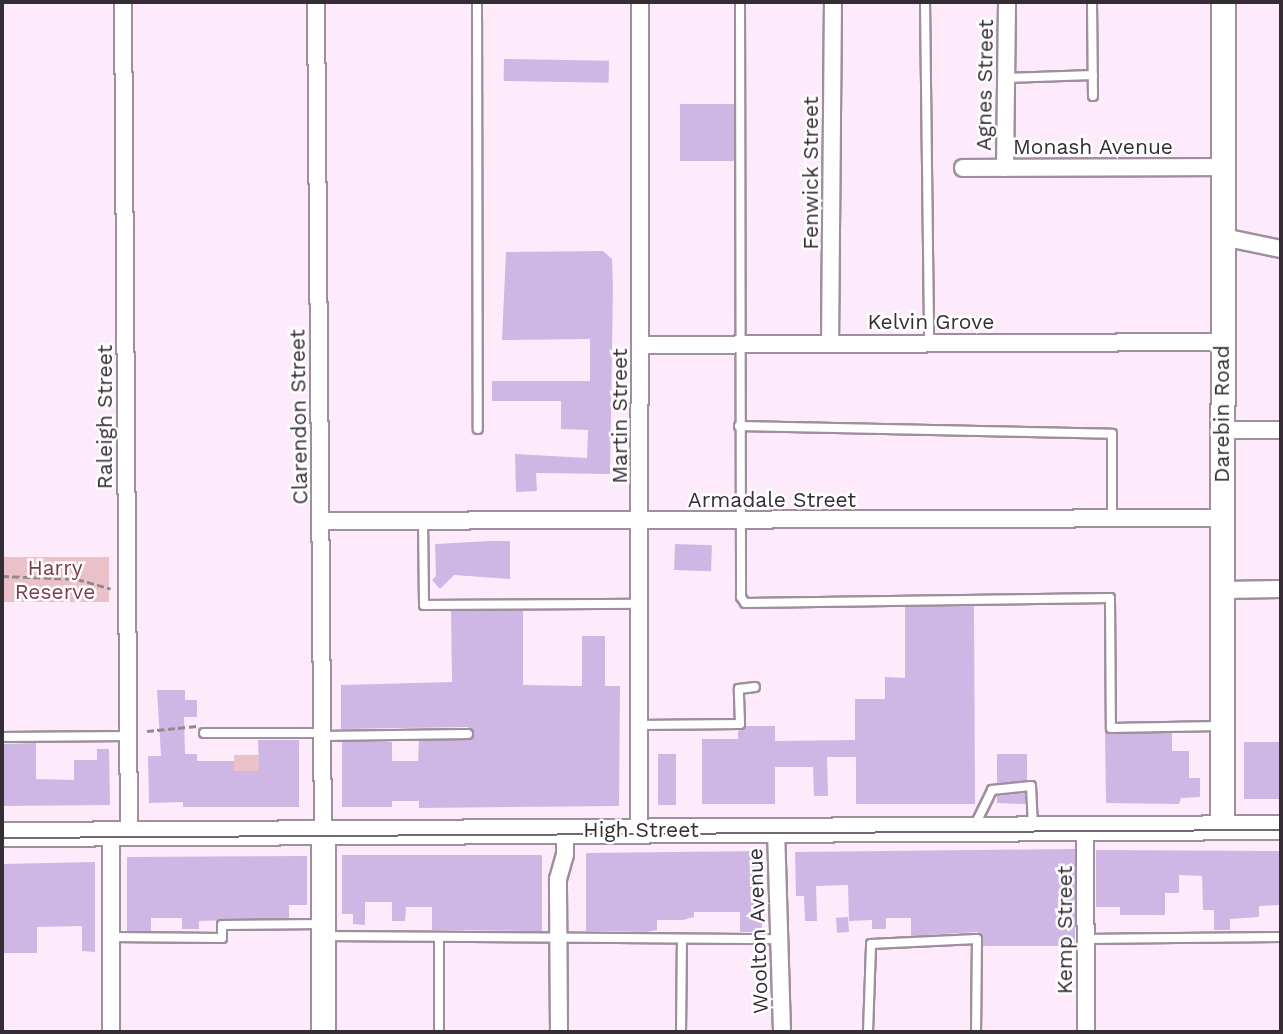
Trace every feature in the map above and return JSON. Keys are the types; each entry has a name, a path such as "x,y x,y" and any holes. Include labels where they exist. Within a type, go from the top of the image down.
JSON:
{"main road":[{"name":"Darebin Road","path":"1222,827 1223,2"},
{"name":"High Street","path":"2,834 1281,827"},
{"path":"323,831 323,1032"}],"street":[{"name":"Raleigh Street","path":"111,1032 111,937 129,736 123,2"},
{"name":"Clarendon Street","path":"316,2 323,831"},
{"name":"Martin Street","path":"639,830 642,522 640,2"},
{"name":"Fenwick Street","path":"831,344 833,2"},
{"name":"Agnes Street","path":"1005,168 1007,2"},
{"name":"Monash Avenue","path":"962,168 1223,167"},
{"path":"1223,237 1281,249"},
{"name":"Kelvin Grove","path":"640,345 1223,342"},
{"path":"1222,430 1281,430"},
{"name":"Armadale Street","path":"321,521 740,522 1222,518"},
{"path":"1223,590 1281,589"},
{"name":"Kemp Street","path":"1085,827 1086,1032"},
{"name":"Woolton Avenue","path":"776,829 782,1032"},
{"path":"559,1032 558,879 565,855 565,830"}],"lane":[{"path":"477,2 478,429"},
{"path":"740,2 741,597 745,603 1110,598 1111,728 1222,726"},
{"path":"925,2 929,343"},
{"path":"1092,2 1093,96"},
{"path":"1006,78 1093,75"},
{"path":"739,426 1112,434 1112,519"},
{"path":"423,521 424,605 641,604"},
{"path":"640,725 740,724 740,689 755,687"},
{"path":"204,733 468,734"},
{"path":"2,737 129,736"},
{"path":"975,828 992,790 1031,786 1033,827"},
{"path":"111,937 222,938 222,925 439,938 780,939"},
{"path":"1086,939 1281,937"},
{"path":"439,938 439,1032"},
{"path":"868,1032 871,944 977,939 976,1032"},
{"path":"681,1032 682,940"}],"path":[{"path":"2,576 78,579 111,589"},
{"path":"147,731 204,726 204,733"}],"green space":[{"name":"Harry Reserve","path":"2,557 109,557 109,602 2,602"},
{"path":"234,755 259,755 259,784 254,771 240,771 234,785"}],"building":[{"path":"504,59 609,61 609,83 504,81"},
{"path":"680,104 734,104 734,161 680,161"},
{"path":"603,251 612,259 613,286 610,474 536,473 537,491 516,492 515,454 587,458 588,430 561,429 561,401 492,401 492,381 590,381 590,339 502,340 506,252"},
{"path":"510,541 510,579 454,575 440,589 432,580 436,576 435,544"},
{"path":"675,544 712,545 711,571 674,570"},
{"path":"974,606 975,804 856,804 856,757 827,757 828,796 814,796 813,767 775,767 775,804 702,804 702,739 738,739 738,731 746,726 775,726 775,741 855,740 855,699 885,699 885,677 905,678 905,607"},
{"path":"451,611 523,611 523,685 582,686 582,636 605,636 605,686 620,686 619,806 419,808 419,801 392,801 392,807 342,807 342,742 392,742 392,761 418,761 419,741 474,737 468,727 341,729 341,685 452,682"},
{"path":"157,690 185,690 185,700 197,700 197,717 184,717 185,754 197,754 197,761 234,761 234,771 259,771 258,740 299,740 299,807 183,807 183,802 149,803 148,756 161,756"},
{"path":"1105,731 1172,733 1172,751 1189,751 1189,778 1200,778 1200,797 1181,798 1179,804 1106,803"},
{"path":"1244,742 1281,742 1281,799 1244,799"},
{"path":"36,743 36,779 74,780 74,760 97,760 97,749 109,749 110,805 2,806 2,744"},
{"path":"658,754 676,754 676,805 658,805"},
{"path":"997,754 1027,754 1027,783 997,783"},
{"path":"1025,793 1025,804 997,803 997,796"},
{"path":"1075,849 1075,946 983,946 983,936 977,932 911,936 911,918 886,918 886,929 872,929 872,920 849,921 848,885 816,886 817,921 805,921 804,896 796,896 795,852"},
{"path":"1096,850 1281,851 1281,905 1259,906 1259,917 1230,919 1230,930 1214,930 1214,910 1203,910 1202,876 1179,875 1179,893 1165,893 1165,915 1120,915 1120,907 1096,907"},
{"path":"761,851 762,932 740,932 740,912 694,912 694,917 683,920 657,920 657,930 646,932 586,931 586,853"},
{"path":"342,855 542,855 542,931 432,930 432,907 406,907 405,921 392,921 392,902 365,902 365,925 353,924 353,914 342,914"},
{"path":"307,856 307,905 289,905 289,918 199,921 199,929 182,929 182,918 151,918 151,931 127,931 127,857"},
{"path":"95,862 95,952 82,951 82,926 37,927 37,953 2,953 2,864"},
{"path":"848,917 849,932 837,933 836,918"}],"tram line":[{"path":"2,838 1281,830"}]}
